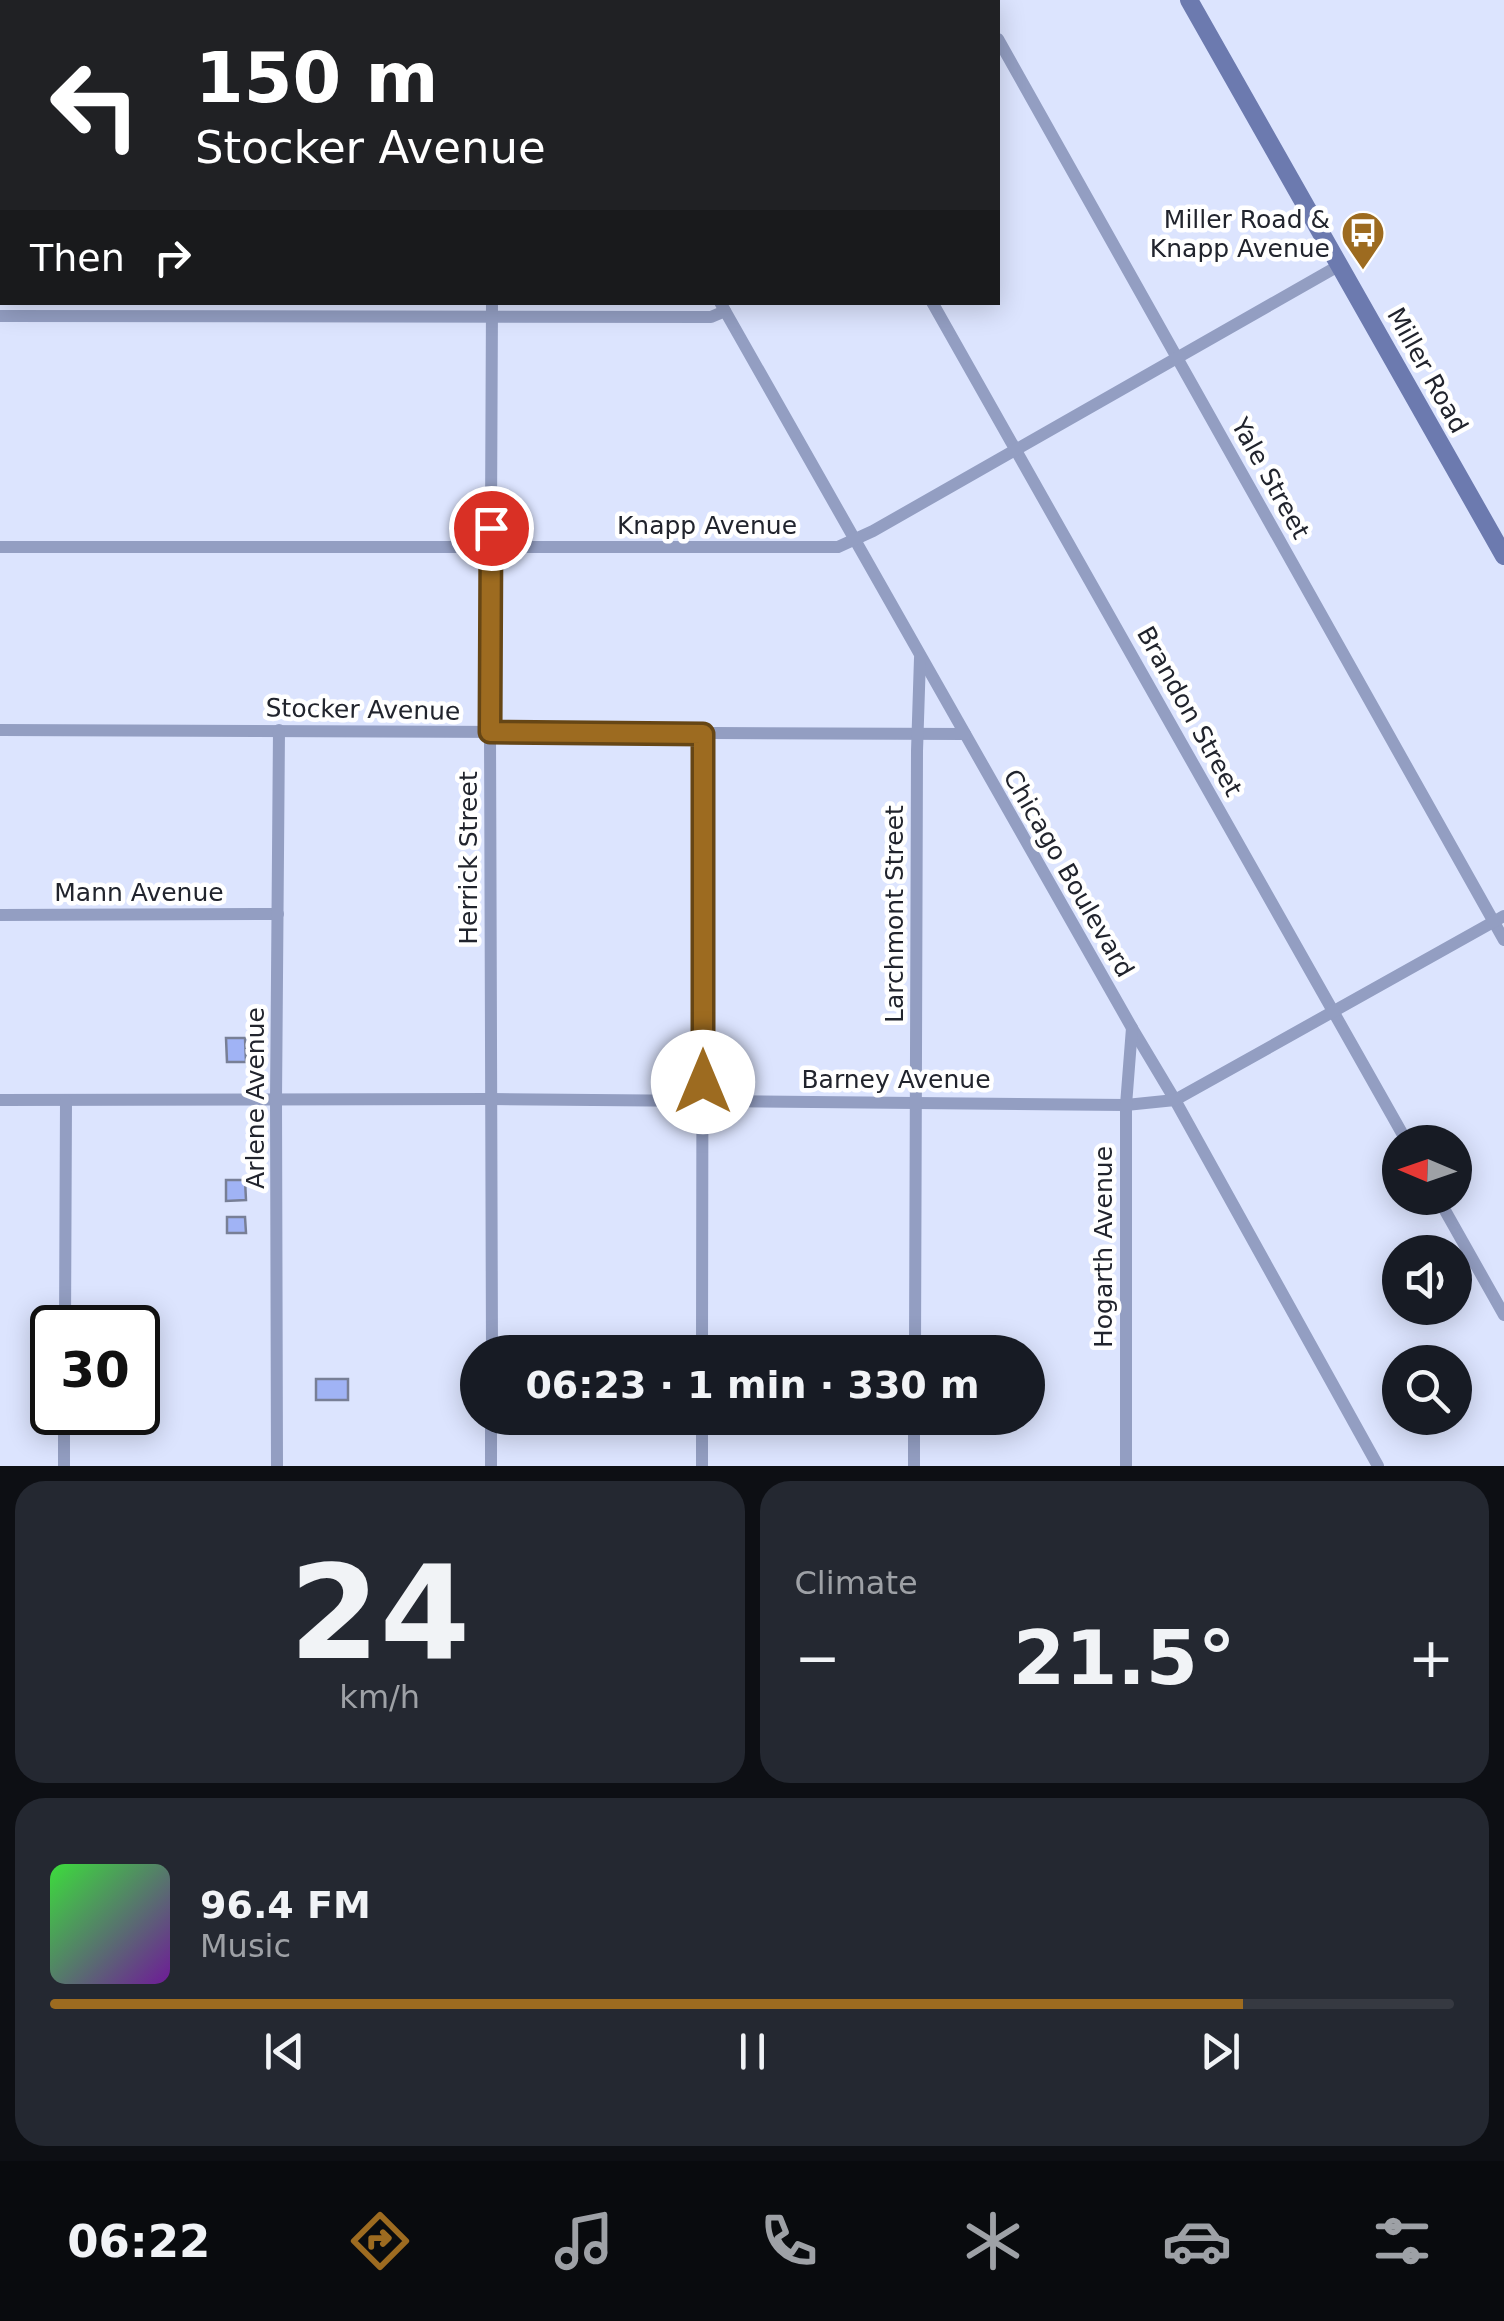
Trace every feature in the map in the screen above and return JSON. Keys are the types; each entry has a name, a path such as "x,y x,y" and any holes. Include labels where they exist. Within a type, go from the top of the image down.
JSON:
{"main road":[{"name":"Miller Road","path":"1189,0 1504,556"}],"street":[{"name":"Yale Street","path":"1000,43 1499,918 1504,940"},
{"name":"Knapp Avenue","path":"0,547 838,547 856,541 1340,264"},
{"name":"Herrick Street","path":"492,305 492,1335"},
{"name":"Brandon Street","path":"934,305 1398,1125"},
{"path":"0,316 711,317 723,307"},
{"name":"Chicago Boulevard","path":"723,307 1175,1100 1378,1466"},
{"name":"Larchmont Street","path":"914,1335 920,656"},
{"name":"Stocker Avenue","path":"0,730 965,734"},
{"name":"Arlene Avenue","path":"278,1466 279,730"},
{"path":"702,1335 703,734"},
{"name":"Mann Avenue","path":"0,915 278,914"},
{"name":"Barney Avenue","path":"0,1100 492,1098 1126,1104 1175,1100 1499,918"},
{"name":"Hogarth Avenue","path":"1126,1466 1126,1104 1132,1028"},
{"path":"65,1305 66,1100"},
{"path":"1448,1215 1504,1315"},
{"path":"64,1435 64,1466"},
{"path":"491,1466 492,1435"},
{"path":"702,1435 702,1466"},
{"path":"914,1435 914,1466"}],"building":[{"path":"226,1038 245,1038 246,1062 227,1062"},
{"path":"226,1180 245,1180 246,1200 226,1201"},
{"path":"227,1217 245,1217 246,1233 227,1233"},
{"path":"316,1379 348,1379 348,1400 316,1400"}],"place":[{"name":"Miller Road & Knapp Avenue","path":"1363,271"}],"route":[{"path":"491,528 490,732 703,734 703,1082"}]}
